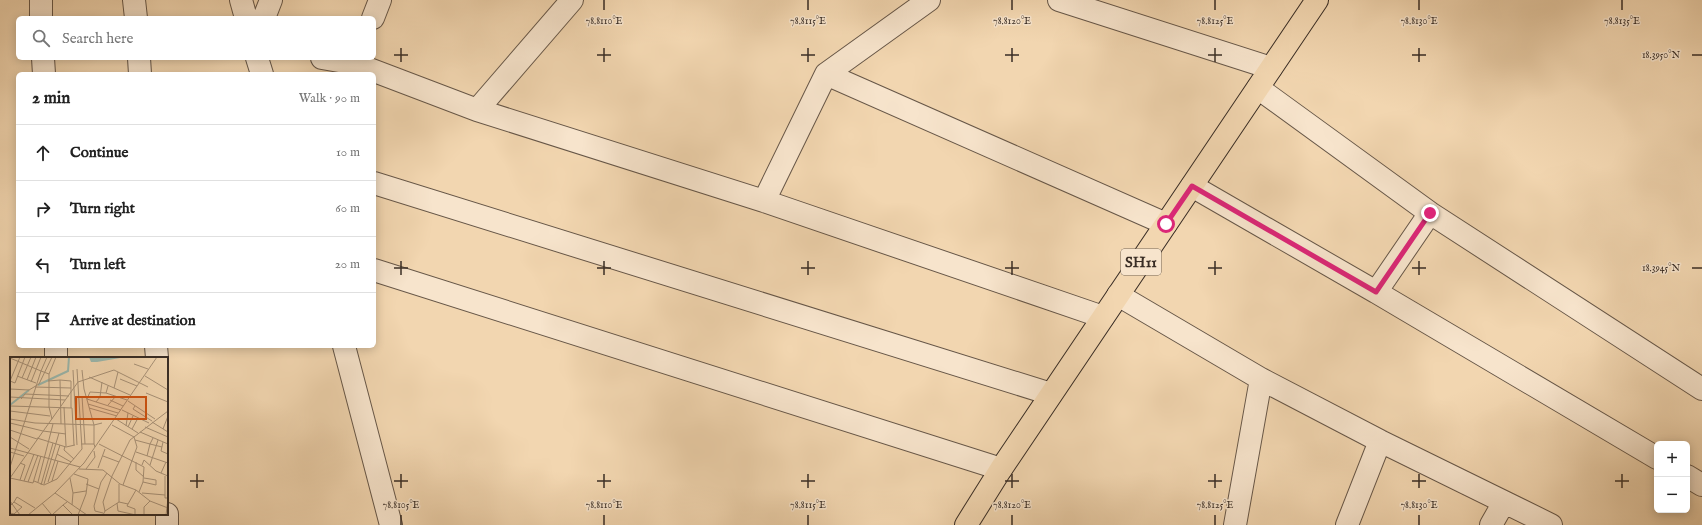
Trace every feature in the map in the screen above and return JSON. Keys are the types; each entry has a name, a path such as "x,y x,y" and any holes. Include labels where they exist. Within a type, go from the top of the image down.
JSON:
{"main road":[{"name":"SH11","path":"966,525 1001,469 1103,316 1317,0"}],"street":[{"path":"41,0 41,16"},
{"path":"134,0 136,16"},
{"path":"241,0 245,16"},
{"path":"265,16 271,0"},
{"path":"374,16 380,0"},
{"path":"477,110 572,0"},
{"path":"764,200 826,74 929,0"},
{"path":"1059,0 1271,68"},
{"path":"43,60 44,72"},
{"path":"139,60 140,72"},
{"path":"258,60 261,72"},
{"path":"346,60 358,61 477,110 764,200 1103,316"},
{"path":"826,74 1166,224"},
{"path":"1258,88 1430,213 1702,389"},
{"path":"376,184 1051,394"},
{"path":"1192,186 1376,292 1654,456"},
{"path":"1376,292 1430,213"},
{"path":"376,271 1001,469"},
{"path":"1118,295 1261,379 1380,442 1551,525"},
{"path":"345,348 391,525"},
{"path":"1235,525 1261,379"},
{"path":"1347,525 1380,442"},
{"path":"1689,477 1702,485"},
{"path":"1491,525 1504,502"},
{"path":"67,515 68,525"}],"route":[{"path":"1166,224 1192,186 1376,292 1430,213"}]}
